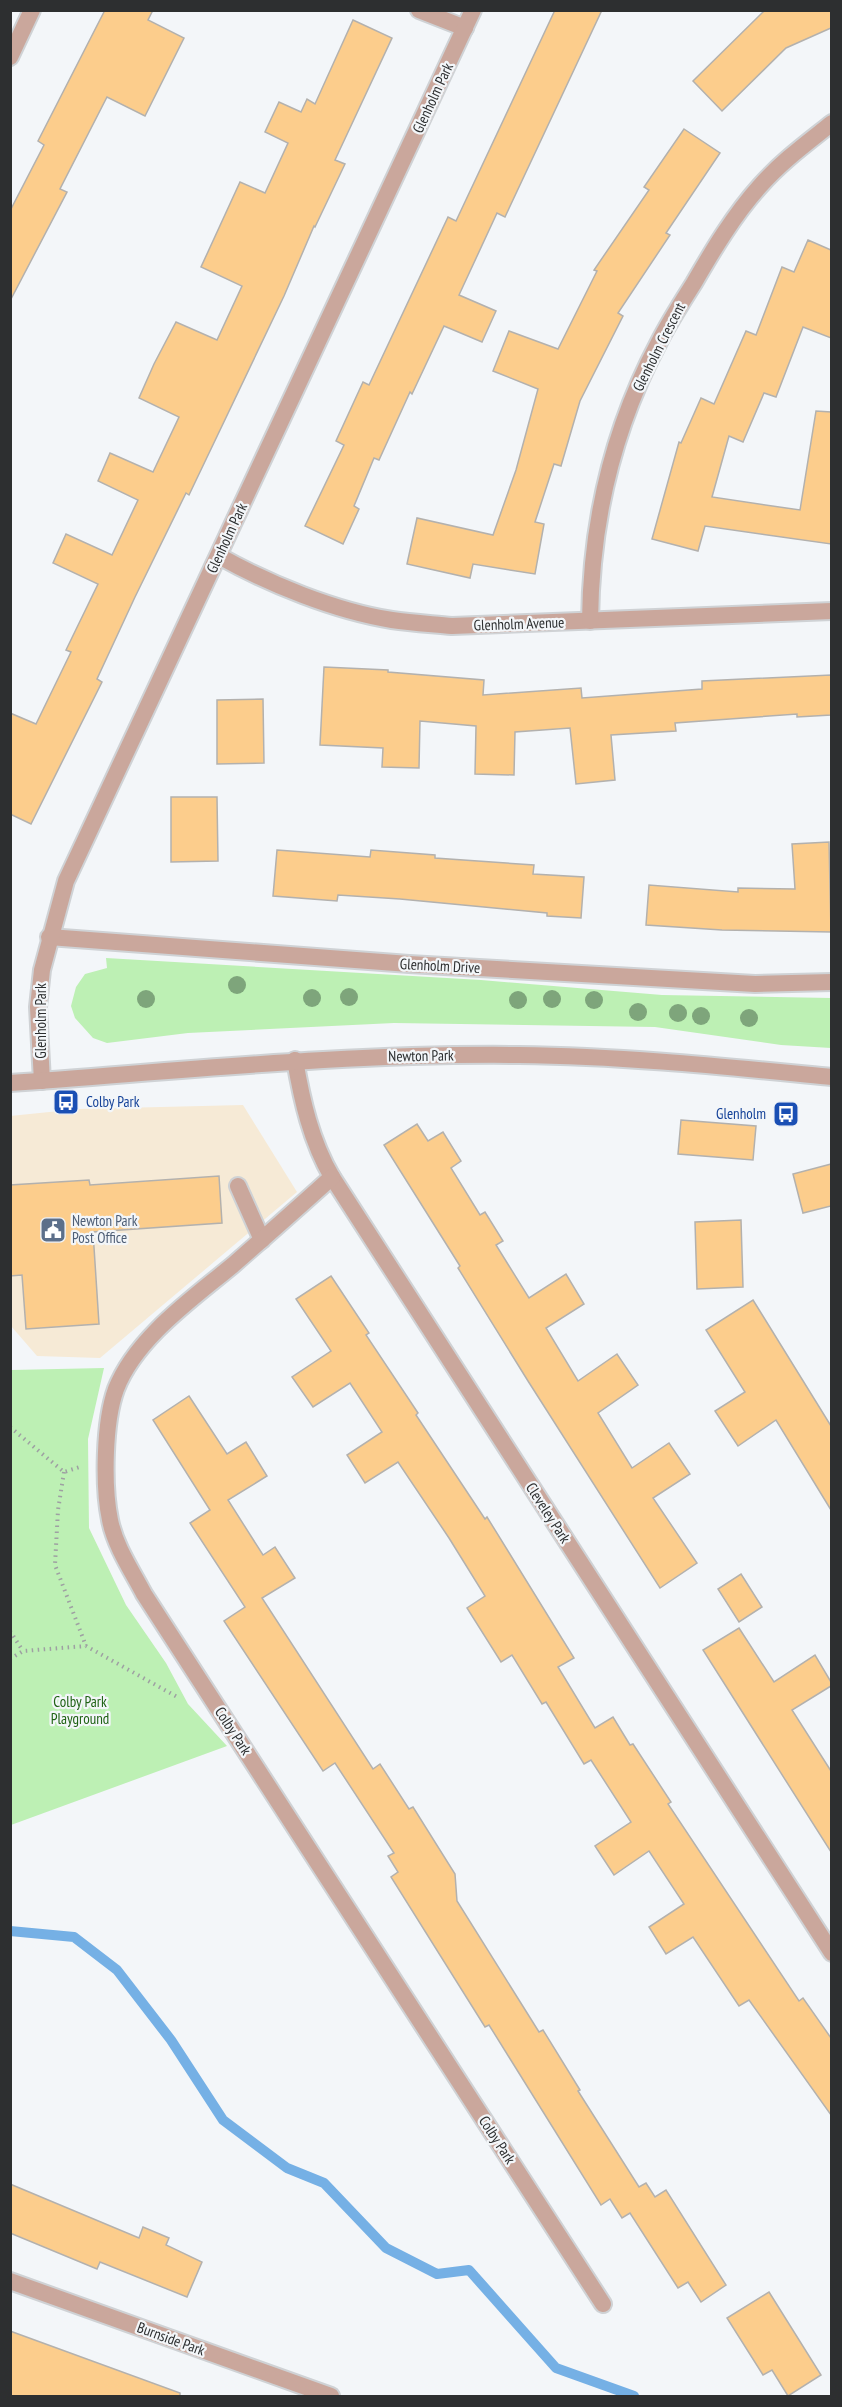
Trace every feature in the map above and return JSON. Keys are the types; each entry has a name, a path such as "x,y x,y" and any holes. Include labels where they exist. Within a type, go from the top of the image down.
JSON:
{"street":[{"path":"10,57 32,10"},
{"path":"420,10 465,28"},
{"name":"Glenholm Park","path":"42,1081 38,1007 49,938 66,881 473,10"},
{"name":"Glenholm Crescent","path":"590,621 590,579 595,533 614,448 658,342 730,224 760,186 831,123"},
{"name":"Glenholm Avenue","path":"219,556 269,580 327,603 391,620 452,626 831,611"},
{"name":"Glenholm Drive","path":"49,938 409,964 743,984 831,982"},
{"name":"Newton Park","path":"10,1083 296,1060 519,1055 635,1060 831,1077"},
{"name":"Cleveley Park","path":"296,1060 309,1126 321,1160 831,1953"},
{"name":"Colby Park","path":"332,1178 161,1325 136,1354 116,1389 109,1424 105,1464 110,1521 123,1554 144,1594 603,2304"},
{"path":"238,1186 262,1240"},
{"name":"Burnside Park","path":"10,2281 331,2397"}],"path":[{"path":"10,1427 64,1472"},
{"path":"64,1472 88,1464 105,1464"},
{"path":"64,1472 58,1510 55,1565 86,1646"},
{"path":"10,1631 24,1651"},
{"path":"10,1659 24,1651 86,1646 188,1704 208,1693"}],"shaded area":[{"path":"243,1105 297,1192 100,1358 37,1356 11,1326 10,1116 79,1109"}],"green space":[{"path":"106,958 481,980 662,995 831,998 831,1048 781,1045 655,1027 394,1023 188,1033 107,1043 93,1038 75,1018 71,1006 76,987 85,974 107,968"},
{"name":"Colby Park Playground","path":"104,1368 88,1439 89,1528 126,1605 166,1663 188,1704 227,1746 11,1825 11,1370"}],"building":[{"path":"105,10 153,10 148,20 184,38 145,116 107,97 60,189 67,192 10,301 10,211 44,145 38,141"},
{"path":"555,10 602,10 505,217 497,213 459,295 496,311 482,342 444,326 379,460 374,458 354,506 359,509 343,544 305,526 344,445 336,441 363,382 369,385 448,217 456,221"},
{"path":"765,10 831,10 831,28 786,48 722,111 693,81"},
{"path":"353,20 392,38 335,160 345,164 189,495 186,493 135,597 97,679 102,682 31,824 10,814 10,713 36,724 71,652 66,650 98,584 53,563 66,534 112,555 138,500 98,481 110,453 153,472 179,417 139,398 154,364 176,322 217,340 242,286 201,267 240,182 265,193 288,143 265,132 279,102 301,112 307,99 315,104"},
{"path":"684,129 720,153 666,233 670,235 618,313 623,316 580,401 561,466 554,464 535,522 544,524 535,574 473,564 470,578 407,564 417,518 493,535 516,470 538,389 493,371 509,331 558,349 597,271 594,270 649,190 644,187"},
{"path":"808,240 831,250 831,338 803,327 776,397 764,393 743,442 729,436 712,497 800,510 816,411 831,412 831,544 705,526 698,551 652,539 679,442 681,443 701,398 714,404 746,331 756,335 782,267 794,272"},
{"path":"324,667 388,670 388,672 484,680 483,695 581,688 582,698 702,689 702,681 831,675 831,715 797,717 797,714 675,723 676,731 611,735 615,780 576,784 570,728 515,732 514,775 475,774 476,726 420,721 419,768 382,767 383,748 320,745"},
{"path":"263,699 264,763 217,764 217,700"},
{"path":"171,797 217,797 218,861 171,862"},
{"path":"829,842 831,932 722,930 646,925 649,885 738,892 738,888 795,889 792,844"},
{"path":"277,850 370,857 371,850 435,855 435,858 534,865 533,874 584,877 581,918 400,899 338,895 337,901 273,896"},
{"path":"681,1120 756,1126 753,1160 678,1154"},
{"path":"417,1124 428,1141 443,1132 461,1161 451,1168 480,1215 485,1212 503,1241 496,1245 529,1298 566,1274 584,1304 546,1328 578,1381 617,1354 638,1385 598,1413 632,1468 669,1443 690,1474 653,1498 697,1563 660,1588 528,1381 458,1268 460,1266 384,1145"},
{"path":"831,1164 831,1206 803,1213 793,1174"},
{"path":"219,1176 222,1223 93,1232 99,1324 26,1329 22,1275 10,1276 10,1185 89,1180 90,1185"},
{"path":"741,1220 743,1287 697,1289 695,1222"},
{"path":"331,1276 369,1333 366,1335 418,1413 416,1415 485,1519 487,1517 574,1658 558,1667 595,1728 613,1717 671,1802 668,1804 799,2001 803,1998 831,2038 831,2115 749,2000 739,2006 693,1937 666,1954 649,1927 684,1904 649,1851 614,1875 595,1846 631,1822 591,1760 584,1764 546,1702 542,1704 512,1655 501,1662 467,1608 485,1596 398,1462 365,1483 347,1455 382,1432 350,1383 313,1407 292,1377 331,1351 296,1299"},
{"path":"753,1300 831,1426 831,1510 776,1420 738,1446 715,1411 745,1392 706,1330"},
{"path":"189,1396 227,1454 246,1442 267,1476 228,1500 263,1555 275,1547 295,1578 262,1598 373,1769 380,1764 409,1809 413,1807 455,1874 457,1901 539,2032 543,2030 580,2090 578,2091 639,2187 646,2183 655,2197 666,2190 726,2285 701,2302 688,2282 678,2288 630,2213 622,2218 610,2199 601,2205 489,2025 485,2027 391,1877 398,1872 388,1856 394,1853 335,1763 323,1771 224,1621 245,1607 190,1523 210,1510 153,1420"},
{"path":"741,1574 762,1607 739,1622 718,1589"},
{"path":"739,1628 774,1682 815,1655 831,1682 831,1686 792,1710 831,1771 831,1852 703,1650"},
{"path":"10,2184 139,2238 143,2227 169,2238 166,2245 202,2262 187,2297 100,2262 97,2269 10,2233"},
{"path":"769,2292 821,2375 788,2396 772,2370 763,2375 727,2318"},
{"path":"10,2331 180,2393 180,2397 10,2397"}],"waterway":[{"path":"10,1931 74,1937 117,1970 171,2040 223,2120 287,2168 324,2183 386,2248 437,2274 469,2270 556,2368 634,2396"}],"place":[{"name":"Colby Park","path":"66,1102"},
{"name":"Glenholm","path":"786,1114"},
{"name":"Newton Park Post Office","path":"53,1230"}]}
